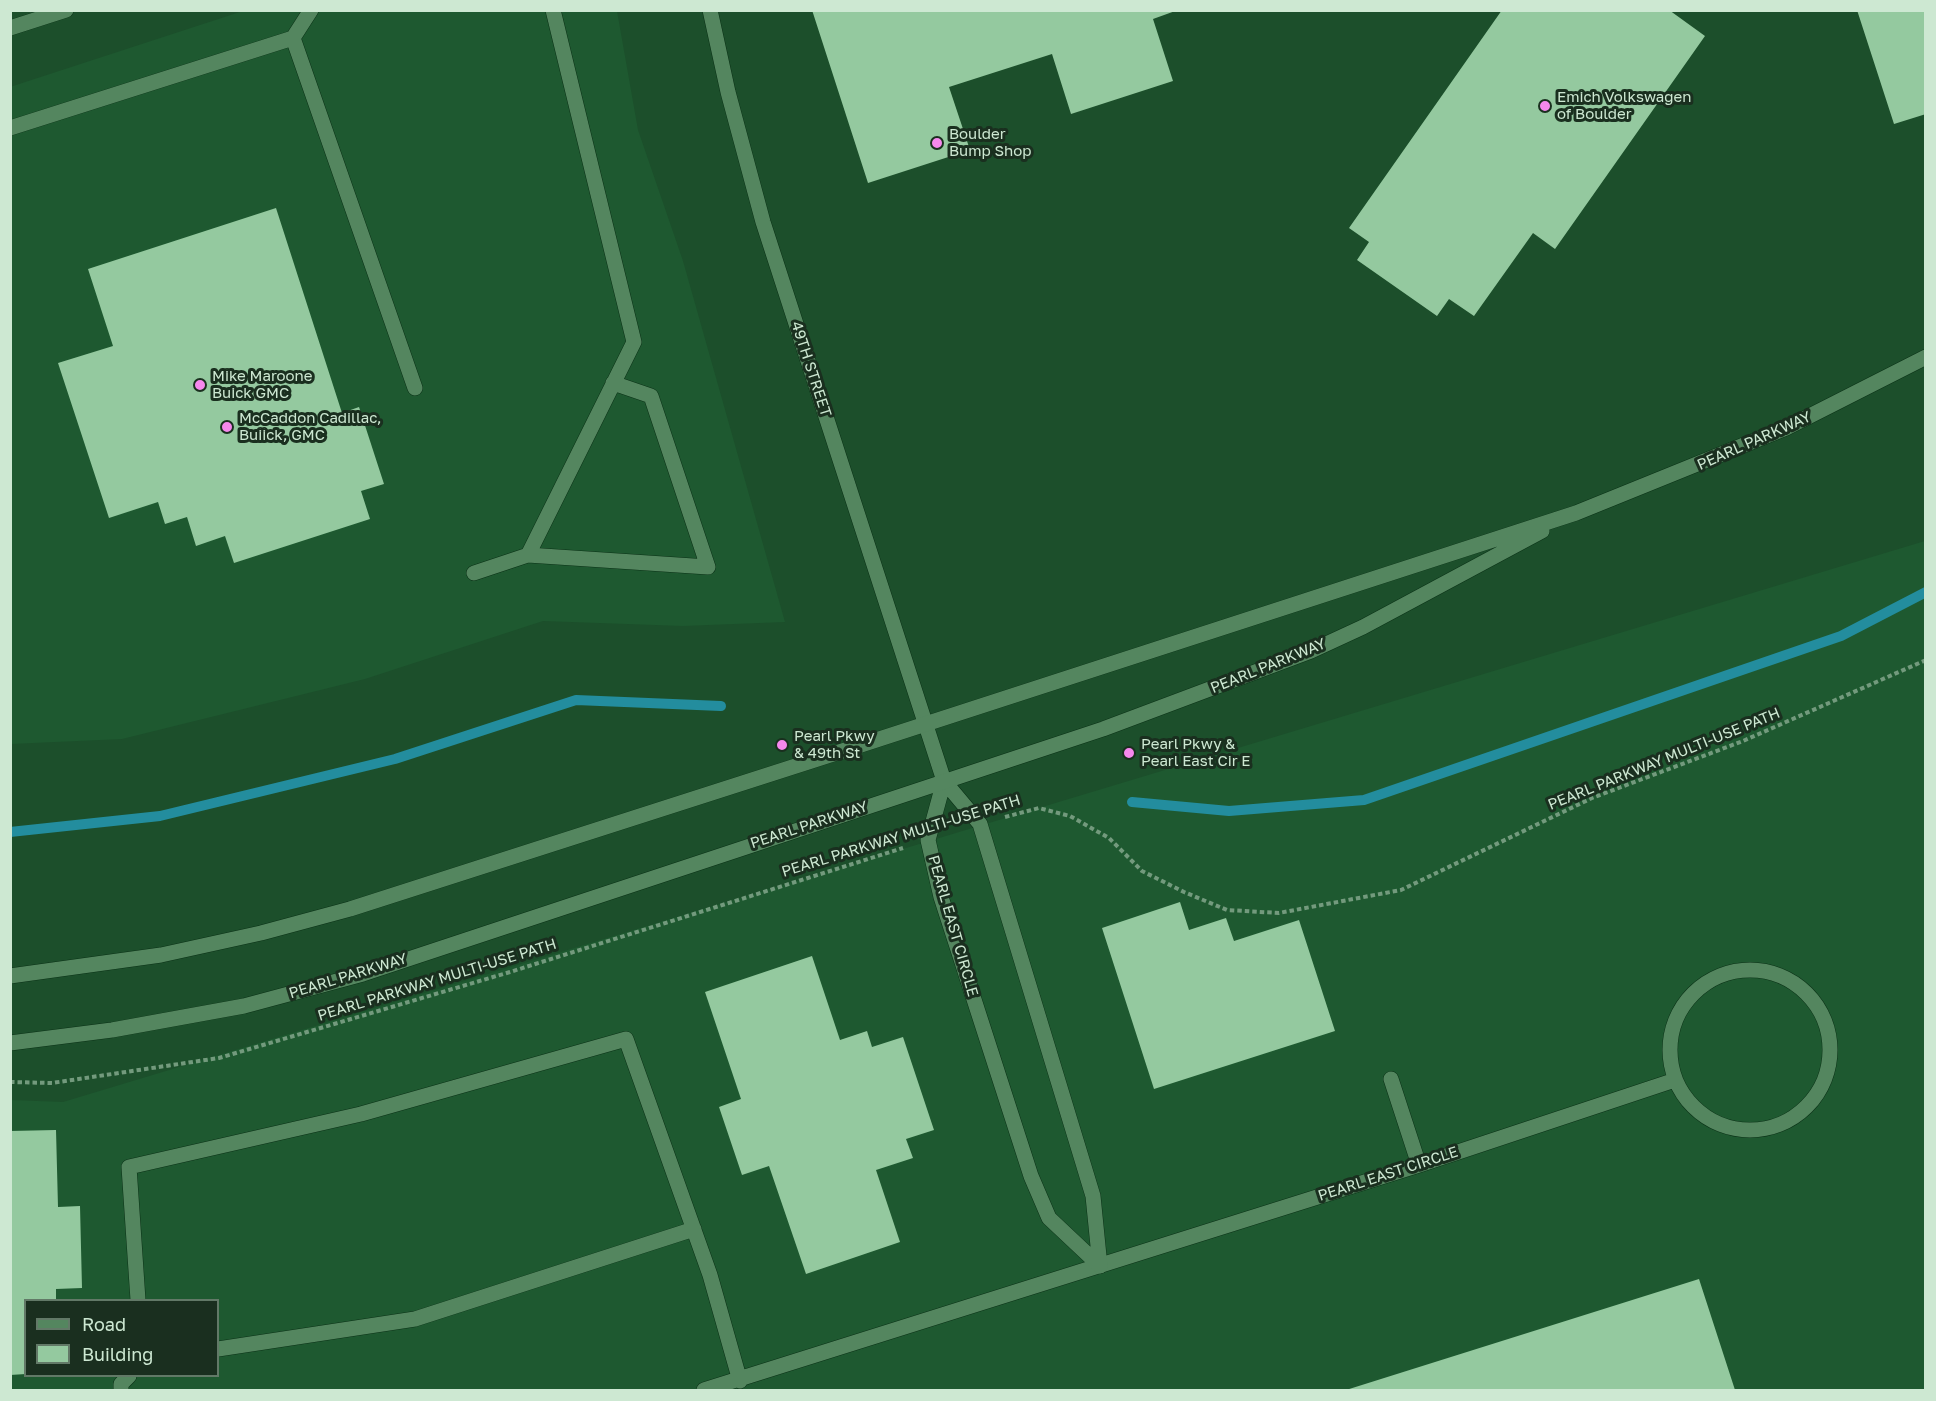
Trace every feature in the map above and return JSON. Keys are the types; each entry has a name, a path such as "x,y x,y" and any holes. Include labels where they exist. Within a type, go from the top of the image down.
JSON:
{"main road":[{"path":"10,28 66,10"},
{"path":"10,128 293,38 311,10"},
{"path":"528,555 634,342 553,10"},
{"name":"49TH STREET","path":"710,10 728,92 763,222 944,781"},
{"path":"293,38 415,388"},
{"name":"PEARL PARKWAY","path":"10,976 161,955 350,909 926,723 1576,513 1786,428 1926,357"},
{"path":"474,573 528,555 708,567 651,396 613,383"},
{"name":"PEARL PARKWAY","path":"10,1043 194,1015 317,986 1103,729 1311,651 1363,627 1576,513"},
{"path":"944,781 980,824 1093,1196 1100,1266"},
{"name":"PEARL EAST CIRCLE","path":"944,781 928,840 941,897 1031,1176 1049,1218 1100,1266"},
{"path":"1746,970 1771,972 1794,983 1811,998 1823,1017 1830,1038 1829,1061 1823,1083 1810,1103 1792,1118 1771,1127 1748,1130 1725,1126 1704,1116 1687,1100 1676,1080 1670,1055 1672,1030 1682,1007 1699,988 1721,975 1746,970"},
{"path":"138,1299 129,1167 361,1114 626,1039 710,1275 740,1381"},
{"path":"1391,1079 1419,1165"},
{"name":"PEARL EAST CIRCLE","path":"704,1390 740,1381 1419,1165 1676,1080"},
{"path":"219,1349 415,1318 694,1229"},
{"path":"121,1390 121,1384 128,1377"}],"path":[{"name":"PEARL PARKWAY MULTI-USE PATH","path":"980,824 1039,808 1071,816 1109,838 1142,871 1184,892 1227,910 1279,913 1401,890 1592,798 1743,741 1926,660"},
{"name":"PEARL PARKWAY MULTI-USE PATH","path":"10,1082 52,1083 219,1058 510,972 928,840"}],"shaded area":[{"path":"243,11 617,11 638,130 683,261 785,622 683,626 543,621 365,679 122,739 11,744 10,87"},
{"path":"1925,541 1925,1390 11,1390 11,1100 63,1102"}],"building":[{"path":"812,10 1178,10 1153,19 1173,81 1071,114 1052,54 949,87 970,150 868,183"},
{"name":"Emich Volkswagen of Boulder","path":"1502,10 1669,10 1705,36 1555,249 1533,233 1474,316 1449,299 1437,316 1357,260 1369,242 1349,228"},
{"path":"1857,10 1926,10 1926,114 1894,124"},
{"name":"Mike Maroone Buick GMC","path":"276,208 342,413 359,407 384,484 361,491 370,519 234,563 225,536 196,546 187,517 165,524 158,502 109,518 58,363 113,346 88,269"},
{"path":"1180,902 1189,930 1226,918 1234,941 1299,920 1335,1031 1154,1089 1102,928"},
{"path":"812,956 840,1040 867,1031 872,1047 903,1037 934,1130 906,1139 913,1158 876,1170 900,1242 806,1274 769,1166 742,1175 719,1107 741,1099 705,992"},
{"path":"56,1130 58,1207 80,1206 82,1288 56,1289 56,1299 24,1299 24,1374 10,1375 10,1131"},
{"path":"1699,1279 1735,1390 1346,1390"}],"waterway":[{"path":"1132,802 1229,811 1364,800 1841,636 1926,592"},
{"path":"10,832 160,816 395,759 576,700 721,706"}],"place":[{"name":"Emich Volkswagen of Boulder","path":"1545,106"},
{"name":"Boulder Bump Shop","path":"937,143"},
{"name":"Mike Maroone Buick GMC","path":"200,385"},
{"name":"McCaddon Cadillac, Buiick, GMC","path":"227,427"},
{"name":"Pearl Pkwy & 49th St","path":"782,745"},
{"name":"Pearl Pkwy & Pearl East Cir E","path":"1129,753"}]}
